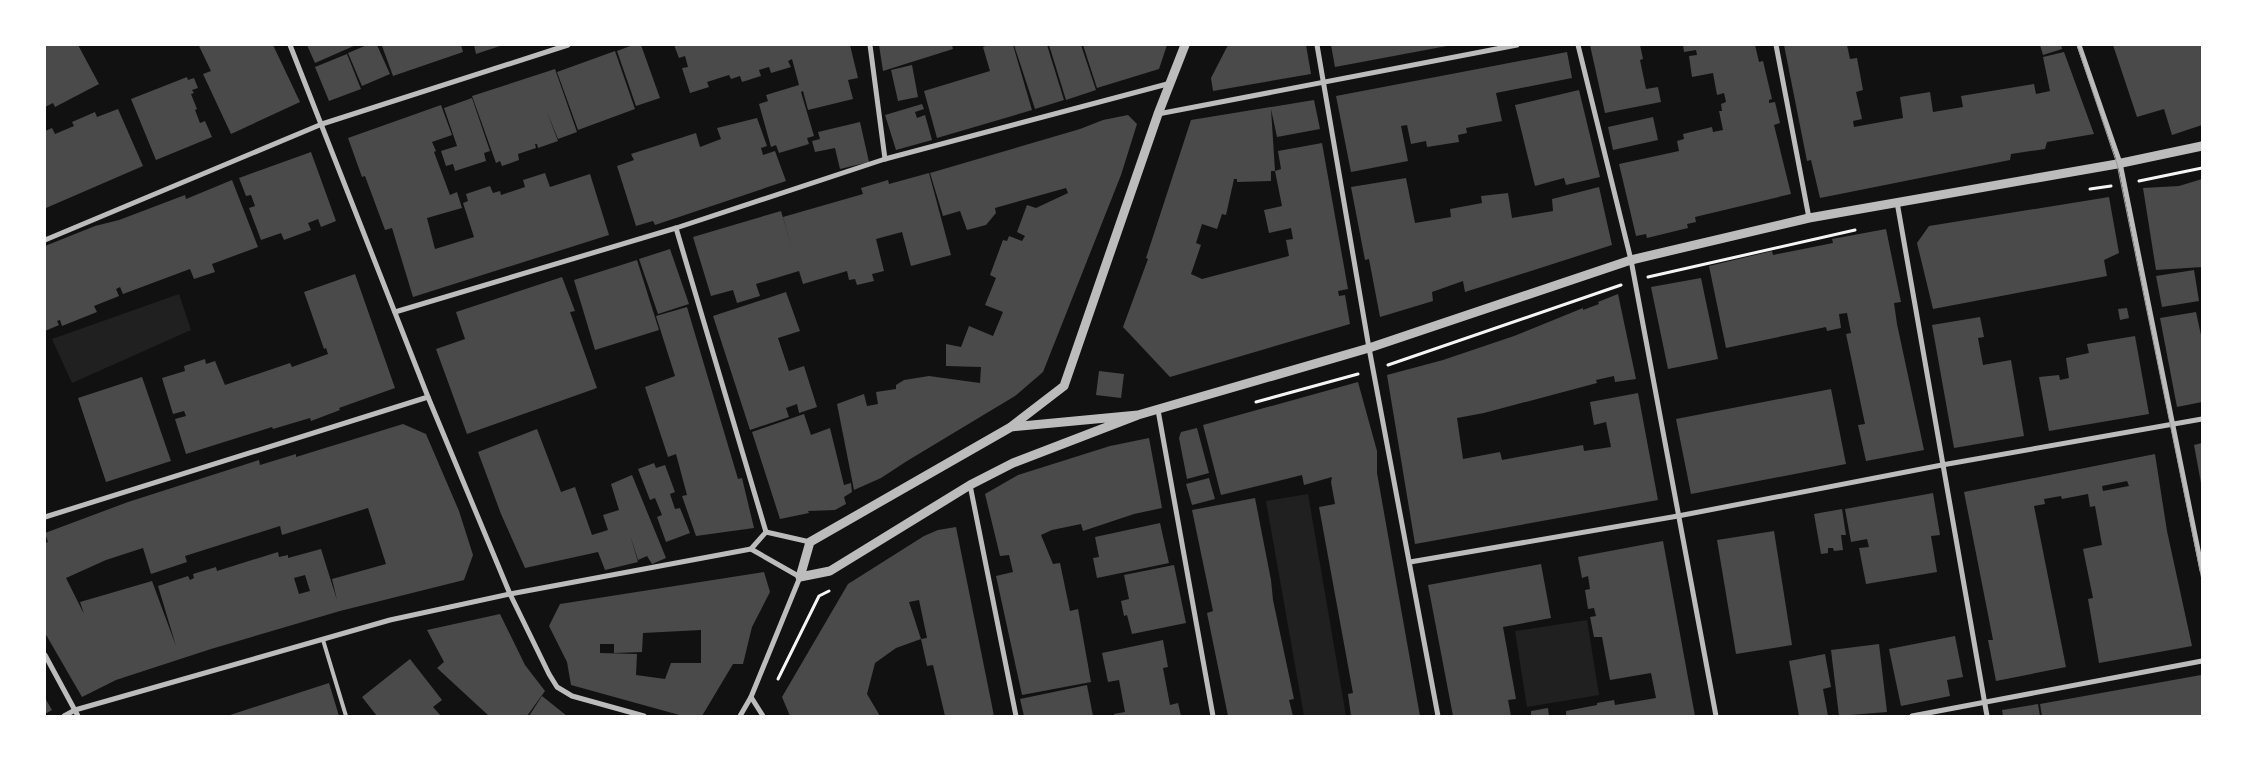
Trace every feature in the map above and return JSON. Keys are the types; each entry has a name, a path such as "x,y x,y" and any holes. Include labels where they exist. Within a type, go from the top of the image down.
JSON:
{"street":[{"path":"290,45 428,397 510,594 557,687 572,696 644,716"},
{"path":"45,240 322,124 568,45"},
{"path":"870,45 885,159"},
{"path":"766,532 810,542 1011,427 1064,386 1158,114 1185,45"},
{"path":"1317,45 1325,82 1369,348 1438,716"},
{"path":"1158,114 1516,45"},
{"path":"1578,45 1631,260 1716,716"},
{"path":"1776,45 1809,218"},
{"path":"2079,45 2120,163 2125,184 2202,570"},
{"path":"395,312 676,228 885,159 1171,82"},
{"path":"751,549 800,577 830,571 970,485 1013,462 1138,415 1369,348 1631,260 1809,218 2120,163 2202,146"},
{"path":"1897,201 1987,716"},
{"path":"676,228 766,532"},
{"path":"45,518 428,397"},
{"path":"1158,410 1212,716"},
{"path":"1011,427 1138,415"},
{"path":"1410,562 1678,516 1942,465 2202,419"},
{"path":"970,485 1016,716"},
{"path":"64,716 75,710 390,620 510,594 751,549 766,532"},
{"path":"740,716 751,697 800,577 810,542"},
{"path":"45,655 78,716"},
{"path":"1912,716 1985,704 2202,661"},
{"path":"751,697 762,714"}],"lane":[{"path":"324,640 346,716"}],"path":[{"path":"2083,190 2125,184 2202,168"},
{"path":"1248,404 1373,370 1635,280 1862,228"},
{"path":"762,714 820,596 833,588"}],"shaded area":[{"path":"179,294 191,330 72,383 52,339"},
{"path":"1308,494 1346,716 1304,716 1266,501"},
{"path":"1587,620 1599,695 1527,707 1515,631"}],"building":[{"path":"45,45 78,45 99,84 55,107 53,103 45,107"},
{"path":"273,45 300,102 231,134 203,74 211,71 199,46"},
{"path":"307,45 356,45 315,63"},
{"path":"367,45 377,45 390,74 362,86 348,53"},
{"path":"461,45 463,52 393,76 382,46"},
{"path":"474,45 503,45 476,54"},
{"path":"633,45 641,45 660,98 636,106 617,51"},
{"path":"674,45 850,45 858,78 848,80 853,99 808,110 803,91 801,92 814,136 807,138 809,144 779,153 776,145 771,147 759,104 768,101 766,95 799,85 792,59 788,61 791,67 771,73 769,67 759,70 761,76 742,82 740,76 731,79 729,75 707,82 709,87 690,93 682,68 688,67 685,56 679,58"},
{"path":"879,45 952,45 953,49 883,71"},
{"path":"988,45 1013,45 1032,110 937,138 924,91 990,71 983,47"},
{"path":"1014,45 1047,45 1064,100 1035,109"},
{"path":"1049,45 1081,45 1096,90 1066,100"},
{"path":"1083,45 1167,45 1159,69 1097,88"},
{"path":"1228,45 1306,45 1311,74 1213,91 1211,78"},
{"path":"1331,45 1447,45 1447,46 1335,67"},
{"path":"1590,45 1640,45 1643,59 1640,60 1646,89 1658,87 1661,102 1605,113"},
{"path":"1683,45 1755,45 1759,62 1763,61 1772,99 1769,100 1769,103 1775,102 1780,123 1774,125 1791,194 1695,217 1696,222 1687,224 1688,228 1647,238 1646,234 1636,236 1619,164 1679,151 1677,141 1684,139 1683,134 1712,127 1713,132 1723,130 1719,111 1722,111 1721,104 1726,102 1724,93 1717,95 1713,73 1692,77 1689,56 1697,55 1696,50 1684,52"},
{"path":"1784,45 1847,45 1850,59 1857,58 1863,90 1856,92 1862,119 1853,121 1854,127 1903,118 1900,97 1930,92 1933,112 1963,107 1961,96 2034,84 2036,94 2050,91 2043,57 2064,52 2094,134 2047,142 2045,149 2011,154 2010,160 1820,198 1811,160 1807,161"},
{"path":"2040,45 2061,45 2062,49 2043,55"},
{"path":"2113,45 2202,45 2202,125 2172,135 2164,109 2137,117"},
{"path":"615,51 635,109 578,130 557,72"},
{"path":"1567,52 1572,78 1496,93 1502,121 1466,128 1467,133 1458,135 1459,142 1427,147 1426,141 1411,144 1407,125 1401,126 1408,161 1351,172 1336,96"},
{"path":"347,54 361,89 329,101 315,67"},
{"path":"912,65 918,97 898,101 891,70"},
{"path":"555,69 577,132 558,139 547,112 558,141 538,148 537,144 535,144 536,148 518,154 519,160 502,166 500,161 496,163 472,96"},
{"path":"187,77 188,80 194,78 198,88 192,90 194,93 191,94 197,109 195,110 200,123 205,121 212,137 156,160 131,99"},
{"path":"1579,90 1600,177 1566,185 1564,178 1535,186 1515,105"},
{"path":"472,98 490,151 484,153 486,161 455,171 453,164 446,166 441,151 457,146 444,108"},
{"path":"1314,100 1320,129 1277,137 1271,109 1275,171 1281,169 1278,151 1322,143 1348,289 1338,291 1339,296 1345,295 1350,324 1170,377 1123,327 1148,259 1146,258 1191,120","holes":["1271,171 1275,171 1282,206 1264,210 1269,233 1291,228 1293,239 1286,240 1289,256 1202,279 1191,274 1201,245 1196,243 1202,224 1217,229 1222,214 1226,215 1234,179 1237,179 1237,182 1271,181"]},
{"path":"922,104 924,109 915,112 917,118 925,115 932,140 896,150 885,115"},
{"path":"441,105 452,135 432,142 436,151 434,152 450,195 457,192 462,208 427,218 435,249 474,237 463,203 468,201 466,194 490,186 493,193 500,191 501,195 525,187 523,180 545,173 550,187 590,174 609,235 413,297 392,228 385,230 365,176 362,177 348,138"},
{"path":"118,109 143,166 46,208 45,131 52,128 55,134 74,126 72,122 95,112 97,117"},
{"path":"1128,115 1137,124 1121,175 1043,372 1015,396 881,478 854,490 837,404 864,394 867,406 878,404 876,392 896,389 896,385 904,380 929,376 980,383 981,367 946,366 946,344 961,347 969,326 993,336 1003,312 985,305 996,278 990,275 1003,240 1007,241 1009,236 1022,241 1025,236 1017,232 1027,205 1036,208 1068,193 1066,188 995,208 996,213 986,225 967,230 960,211 943,216 930,173 1080,129 1103,120"},
{"path":"1653,117 1658,140 1613,150 1608,127"},
{"path":"757,118 767,146 761,148 763,155 775,151 786,181 655,225 653,221 636,226 617,166 634,160 631,154 696,133 700,147 721,139 717,128"},
{"path":"860,122 869,162 840,169 835,148 815,152 812,141 820,139 818,132"},
{"path":"311,152 336,221 321,227 318,219 308,223 311,230 284,240 281,233 261,240 249,208 255,206 251,195 246,196 239,178"},
{"path":"929,173 951,255 911,266 902,232 876,239 884,271 872,274 874,281 857,285 855,279 849,280 847,271 803,284 799,271 756,284 760,296 737,303 733,290 711,296 693,237 781,211 792,248 783,217 863,194 861,188 888,180 889,184"},
{"path":"1406,178 1415,223 1451,217 1450,209 1482,203 1481,196 1508,193 1512,218 1553,211 1552,199 1599,187 1612,245 1465,292 1463,281 1432,292 1433,301 1380,317 1369,259 1365,260 1351,187"},
{"path":"2202,179 2202,267 2156,270 2143,188 2179,186"},
{"path":"232,180 258,247 212,264 215,272 194,279 190,269 123,294 120,287 116,289 119,296 94,306 97,312 62,326 60,320 57,321 59,325 45,331 45,246 95,226 119,220 185,195 186,199"},
{"path":"2109,197 2119,253 2104,260 2107,276 1933,309 1917,243 1929,226"},
{"path":"1886,229 1901,302 1894,303 1897,324 1924,450 1866,461 1858,425 1865,424 1846,334 1851,333 1847,313 1839,314 1841,328 1827,331 1826,327 1726,348 1709,266 1772,251 1773,255 1833,243 1832,239"},
{"path":"670,249 689,304 658,314 639,259"},
{"path":"637,260 659,330 595,350 574,280"},
{"path":"2194,270 2199,301 2162,307 2156,276"},
{"path":"355,274 395,388 339,408 340,410 311,421 310,418 273,429 272,427 186,454 175,419 186,416 184,411 173,414 162,378 185,371 184,366 205,359 206,364 215,361 225,385 290,363 292,367 328,354 326,348 324,349 304,292"},
{"path":"562,277 575,311 570,312 597,388 467,434 436,349 465,339 456,312"},
{"path":"1701,278 1718,359 1668,369 1651,287"},
{"path":"786,292 800,331 778,338 789,371 804,366 817,407 799,413 797,404 786,408 789,417 750,430 713,316"},
{"path":"1618,294 1636,379 1615,382 1614,376 1596,380 1597,383 1484,413 1457,418 1463,459 1500,452 1502,460 1583,445 1584,451 1611,447 1606,422 1594,425 1590,402 1638,393 1658,500 1415,544 1387,375 1443,360 1514,336 1583,308 1583,310 1599,304 1598,302"},
{"path":"687,307 738,479 742,478 754,528 696,536 682,496 687,495 676,454 668,457 645,387 675,376 656,316"},
{"path":"2127,308 2129,318 2120,320 2118,309"},
{"path":"2196,312 2202,340 2202,402 2177,407 2160,318"},
{"path":"1980,317 1984,337 1978,338 1983,365 2011,360 2024,436 1954,448 1932,325"},
{"path":"2135,336 2149,414 2049,431 2039,377 2059,375 2060,380 2069,378 2066,358 2089,353 2087,344"},
{"path":"1099,371 1124,374 1121,398 1096,395"},
{"path":"142,377 171,461 106,482 78,398"},
{"path":"1358,382 1377,451 1377,473 1420,716 1351,716 1348,694 1353,693 1319,507 1335,504 1331,482 1332,477 1304,485 1302,475 1221,495 1203,425"},
{"path":"1831,389 1846,464 1691,494 1676,419"},
{"path":"804,414 811,435 830,428 844,485 851,483 852,492 844,497 846,504 835,510 808,511 809,513 780,519 752,432"},
{"path":"403,424 426,434 459,511 473,555 464,580 340,611 211,649 116,680 82,697 45,633 45,543 48,542 45,533 128,502 259,460 260,465 296,454 296,457","holes":["368,508 386,564 332,579 337,600 321,549 288,558 288,555 279,557 278,552 217,571 216,567 193,574 194,578 190,580 188,576 158,586 176,646 152,581 80,602 84,614 66,578 106,560 143,548 151,574 187,562 185,556 280,526 282,535","305,575 310,591 299,594 294,578"]},
{"path":"1197,428 1209,473 1187,479 1179,438 1181,432"},
{"path":"537,429 561,492 575,487 592,535 608,530 603,515 619,510 611,484 632,475 666,558 652,564 647,556 638,560 630,535 638,562 605,570 598,552 525,568 501,514 478,452"},
{"path":"1149,438 1162,508 1134,514 1083,531 1081,524 1052,530 1041,535 1053,564 1060,563 1070,611 1078,609 1091,682 1022,695 996,576 1013,572 1009,555 1000,556 985,494 1018,475 1110,446"},
{"path":"2202,443 2202,483 2201,483 2194,445"},
{"path":"2155,454 2167,531 2192,646 2099,663 2088,599 2093,598 2083,549 2102,545 2095,506 2090,507 2088,494 2062,499 2061,496 2044,499 2045,504 2034,506 2066,667 1996,681 1988,640 1993,640 1964,492","holes":["2127,481 2129,486 2103,491 2102,486"]},
{"path":"654,463 656,468 665,465 675,492 670,494 675,509 680,508 690,533 666,542 657,517 662,515 655,498 650,500 638,469"},
{"path":"1209,478 1215,499 1192,505 1186,484"},
{"path":"1933,493 1940,535 1931,536 1937,572 1866,584 1859,548 1869,547 1867,539 1851,542 1845,509"},
{"path":"1255,498 1271,580 1273,600 1294,699 1289,700 1293,716 1228,716 1207,613 1213,611 1192,510"},
{"path":"1842,509 1846,535 1841,535 1843,550 1834,551 1833,548 1828,548 1828,553 1821,554 1814,514"},
{"path":"1160,523 1169,563 1097,578 1093,558 1099,557 1095,537"},
{"path":"956,527 994,716 945,716 933,665 927,666 921,639 896,648 875,663 867,694 880,716 790,716 782,697 848,584 924,536 938,530","holes":["919,600 927,638 921,639 909,602"]},
{"path":"1774,531 1792,645 1736,654 1717,540"},
{"path":"1663,541 1695,716 1566,716 1566,711 1597,705 1597,703 1614,700 1615,705 1656,698 1651,673 1610,680 1602,637 1594,637 1590,617 1596,616 1594,608 1588,609 1585,590 1590,589 1588,576 1582,578 1578,557"},
{"path":"1541,564 1551,618 1503,627 1516,699 1508,700 1511,716 1453,716 1428,585"},
{"path":"1174,565 1186,623 1132,634 1127,615 1124,616 1121,601 1129,599 1124,575"},
{"path":"764,572 770,592 752,627 743,664 733,664 702,716 683,716 571,685 567,662 549,626 560,604","holes":["701,630 701,663 671,663 665,679 636,675 637,654 600,653 600,644 614,644 614,653 642,652 643,633"]},
{"path":"500,614 525,665 545,691 527,716 489,716 437,668 444,662 427,630"},
{"path":"1955,636 1963,677 1947,680 1950,696 1901,706 1889,649"},
{"path":"1163,640 1168,667 1163,668 1170,705 1178,703 1181,716 1115,716 1114,714 1125,712 1119,680 1108,682 1102,653"},
{"path":"1879,644 1887,712 1839,716 1831,650"},
{"path":"1825,654 1831,687 1823,689 1828,716 1799,716 1789,661"},
{"path":"410,659 442,700 433,707 441,716 377,716 362,697"},
{"path":"2201,675 2202,716 2042,716 2040,704"},
{"path":"329,683 339,716 227,716"},
{"path":"1087,685 1093,716 1024,716 1020,699"},
{"path":"542,696 567,716 529,716"},
{"path":"45,698 52,710 45,714"},
{"path":"2038,704 2040,716 2003,716 2002,710"},
{"path":"1548,708 1549,716 1531,716 1531,711"}],"tram line":[{"path":"2077,45 2117,164 2202,580"}]}
